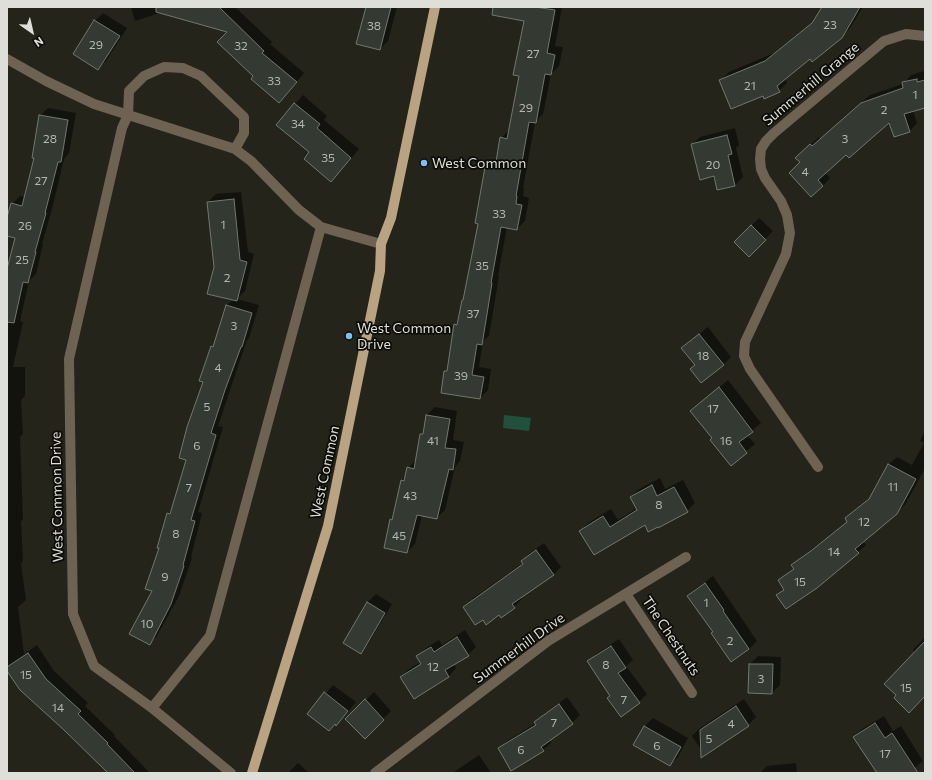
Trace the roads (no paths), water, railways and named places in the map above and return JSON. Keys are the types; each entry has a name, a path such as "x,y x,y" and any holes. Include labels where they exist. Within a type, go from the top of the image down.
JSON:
{"main road":[{"name":"West Common","path":"252,773 328,526 380,271 381,244 392,218 435,7"}],"street":[{"name":"Summerhill Grange","path":"818,468 750,368 744,356 744,342 786,254 790,233 787,215 781,201 765,178 761,169 761,149 766,140 884,41 906,34 925,36"},
{"path":"7,59 46,81 94,104 235,149 251,161 299,210 321,227 381,244"},
{"name":"West Common Drive","path":"231,773 152,708 94,666 73,614 69,358 122,128 128,115 130,91 144,76 164,67 182,68 201,76 244,117 244,133 235,149"},
{"path":"152,708 210,636 321,227"},
{"name":"Summerhill Drive","path":"375,773 548,641 686,557"},
{"name":"The Chestnuts","path":"626,594 692,693"}],"place":[{"name":"West Common","path":"424,163"},
{"name":"West Common Drive","path":"349,336"}]}
